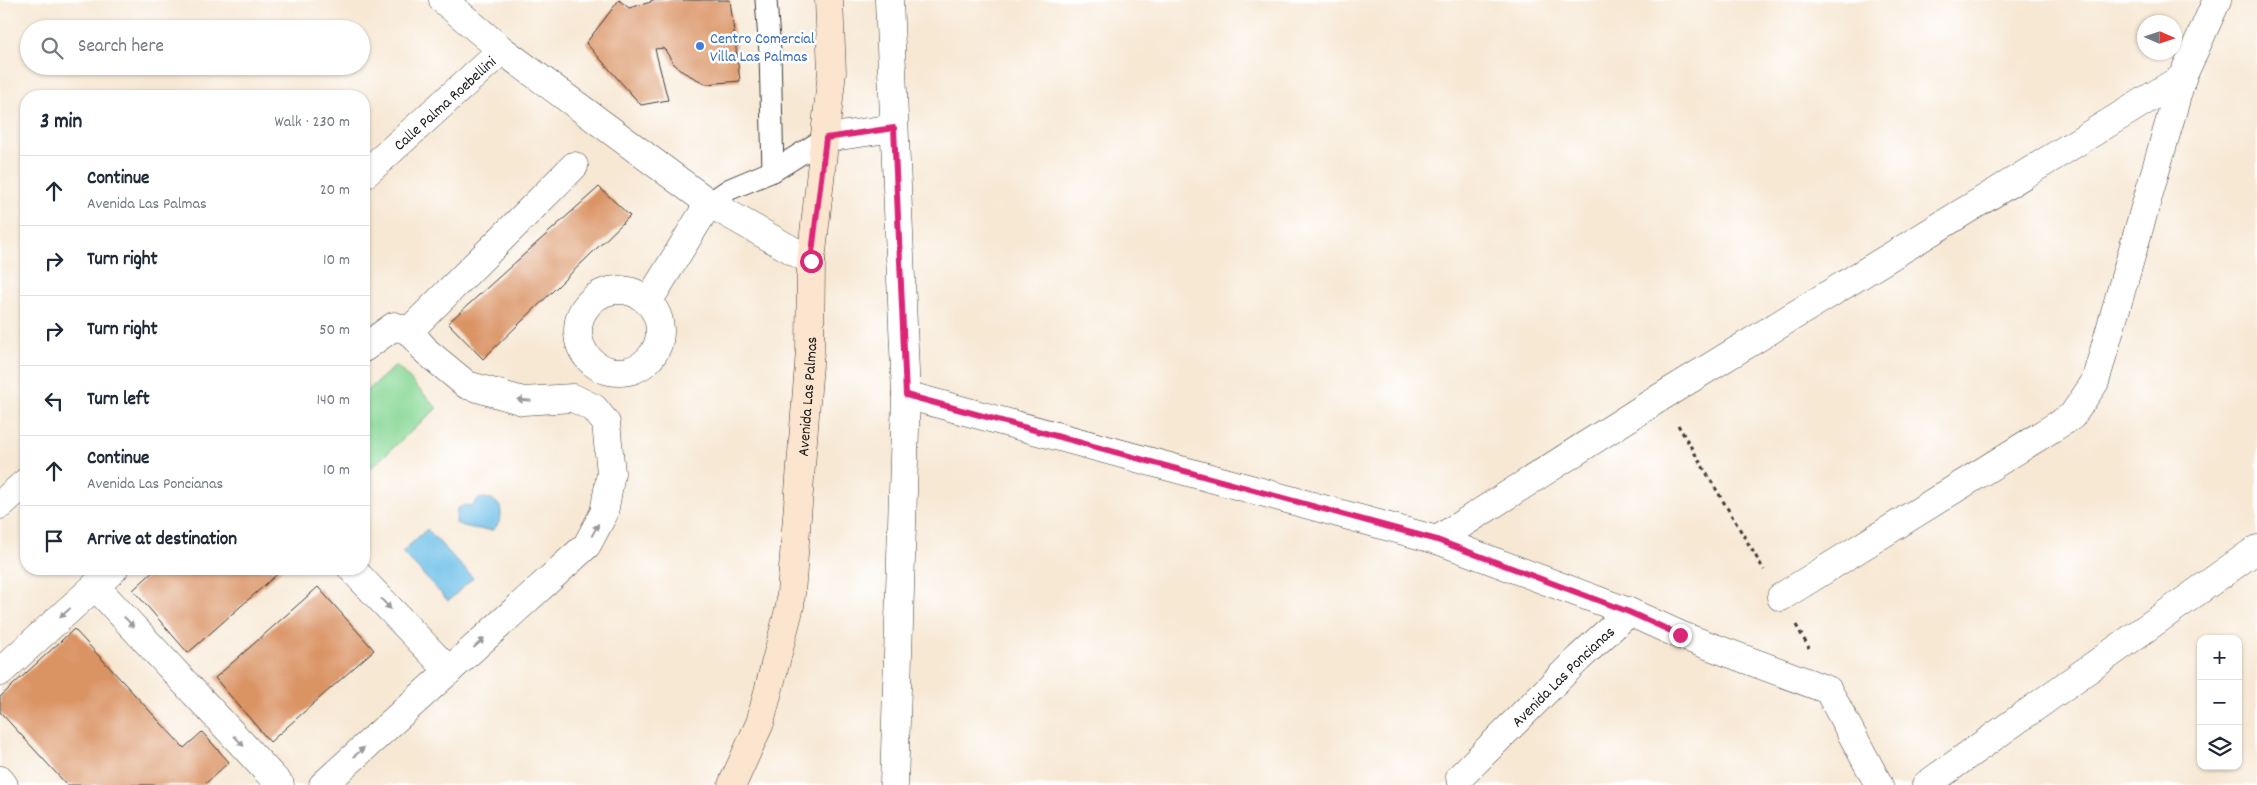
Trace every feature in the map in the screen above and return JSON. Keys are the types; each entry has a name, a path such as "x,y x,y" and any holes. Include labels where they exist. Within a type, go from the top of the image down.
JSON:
{"main road":[{"name":"Avenida Las Palmas","path":"732,785 760,723 790,606 810,350 811,261 832,72 829,0"}],"street":[{"path":"443,0 502,50 709,203 811,261"},
{"path":"889,0 906,395 894,785"},
{"path":"1781,597 2072,416 2095,382 2182,78 2217,0"},
{"name":"Calle Palma Roebellini","path":"370,170 502,50"},
{"path":"1437,540 1661,397 2182,78"},
{"path":"826,138 894,128"},
{"path":"409,331 574,166"},
{"path":"648,302 709,203"},
{"path":"627,290 638,294 648,302 656,312 660,324 660,337 656,350 649,360 638,368 625,372 603,368 585,354 578,331 579,319 592,299 603,293 627,290"},
{"path":"323,785 587,545 604,513 611,473 606,422 584,403 522,401 467,385 427,352 409,331 394,326 370,344"},
{"path":"584,403 603,368"},
{"path":"906,395 1437,540 1629,612"},
{"path":"0,505 20,487"},
{"path":"1926,785 2257,549"},
{"path":"358,575 449,671"},
{"path":"0,672 105,577 280,785"},
{"name":"Avenida Las Poncianas","path":"1460,777 1579,658 1629,612 1680,635 1828,690"},
{"path":"1828,690 1879,785"},
{"path":"0,780 4,785"}],"lane":[{"path":"766,0 770,53 773,171"},
{"path":"709,203 730,188 773,171 826,138"}],"path":[{"path":"1661,397 1781,597 1814,658 1828,690"}],"green space":[{"path":"396,365 437,408 370,469 370,389"}],"water":[{"path":"483,498 492,499 500,506 500,519 493,530 484,530 456,523 457,509 465,505 472,506 477,500"},
{"path":"427,529 473,578 448,601 402,552"}],"building":[{"path":"619,0 629,8 651,2 651,0 730,0 740,81 706,84 683,72 673,63 664,48 655,49 668,100 641,105 586,43"},
{"path":"599,187 630,216 483,359 448,323"},
{"path":"149,575 276,575 188,653 133,590"},
{"path":"318,587 374,650 270,742 215,678"},
{"path":"74,629 184,748 202,732 229,762 204,785 67,785 0,712 0,697"}],"place":[{"name":"Centro Comercial Villa Las Palmas","path":"700,46"}],"route":[{"path":"811,261 826,138 894,128 906,395 1437,540 1629,612 1680,635"}]}
